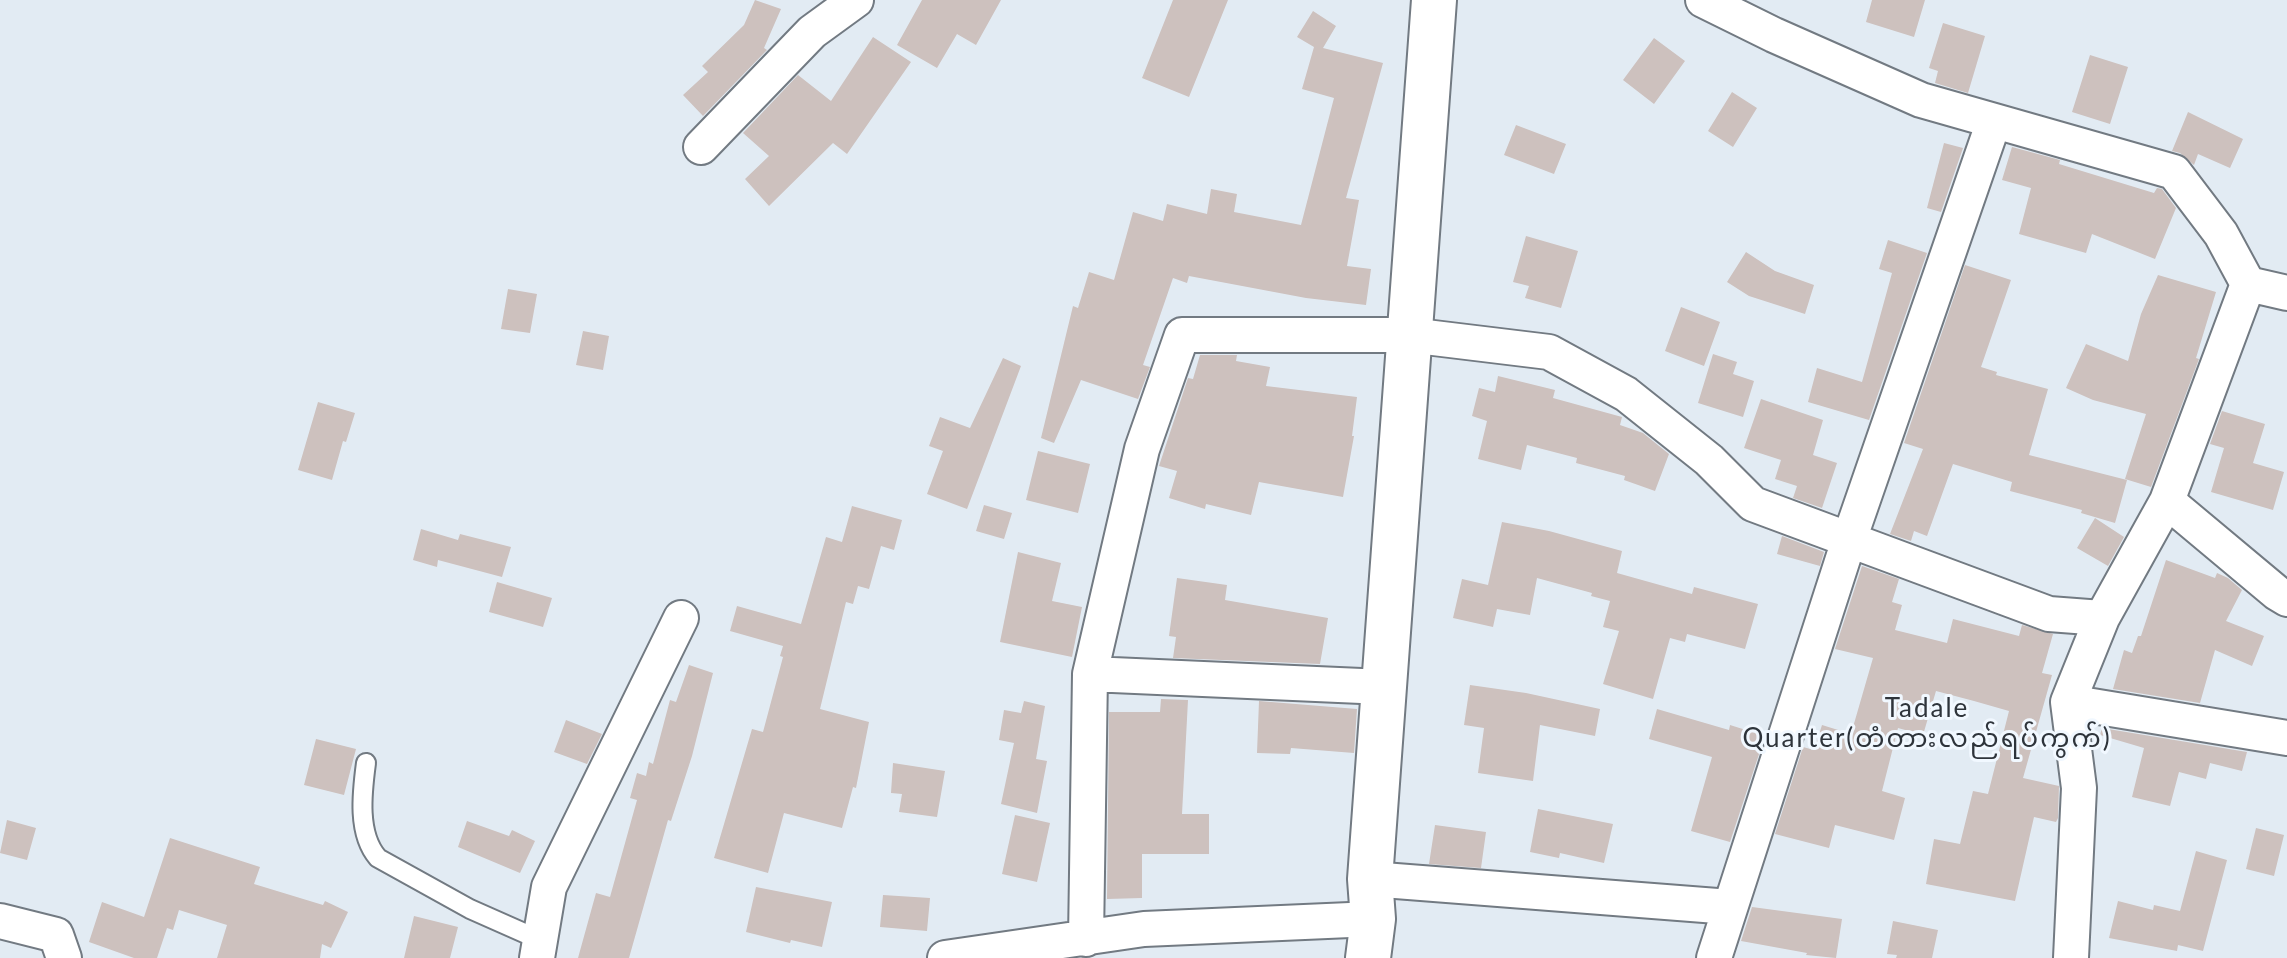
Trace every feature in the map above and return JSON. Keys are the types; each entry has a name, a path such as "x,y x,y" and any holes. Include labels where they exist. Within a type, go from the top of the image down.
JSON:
{"street":[{"path":"701,147 812,32 856,0"},
{"path":"1370,919 1434,0"},
{"path":"1703,0 1921,100 2174,172 2221,234 2248,284 2287,293"},
{"path":"1714,958 1849,540 1994,121"},
{"path":"2071,958 2079,788 2068,702 2102,618 2167,501 2248,284"},
{"path":"1086,939 1090,674 1142,449 1182,335 1409,335 1549,352 1626,394 1709,460 1753,504 2049,614 2102,618"},
{"path":"2167,501 2287,599"},
{"path":"539,949 549,887 681,618"},
{"path":"1090,674 1384,687"},
{"path":"2068,702 2287,738"},
{"path":"945,958 1144,929 1730,907"},
{"path":"0,921 56,935 64,958"}],"lane":[{"path":"366,763 361,799 370,848 378,858 539,949"}],"building":[{"path":"755,0 781,9 764,48 767,50 703,116 683,95 708,72 702,66 744,25"},
{"path":"922,0 1001,0 976,45 957,34 937,68 897,45"},
{"path":"1173,0 1228,0 1189,97 1142,78"},
{"path":"1872,0 1925,0 1914,37 1866,22"},
{"path":"1313,11 1336,26 1323,48 1383,63 1346,198 1359,200 1347,266 1371,269 1366,305 1306,298 1189,276 1187,283 1173,278 1143,365 1150,367 1138,399 1081,380 1054,443 1041,438 1073,306 1078,308 1089,272 1114,280 1133,212 1163,221 1167,204 1207,214 1211,189 1237,194 1234,212 1301,225 1334,98 1302,89 1314,47 1297,37"},
{"path":"1943,23 1985,36 1968,93 1935,83 1938,71 1929,68"},
{"path":"873,37 911,62 847,154 833,143 769,206 745,179 769,156 743,133 798,75 831,101"},
{"path":"1654,38 1685,61 1654,104 1623,80"},
{"path":"2090,55 2128,67 2110,124 2072,112"},
{"path":"1732,92 1757,108 1733,147 1708,131"},
{"path":"2188,112 2243,139 2230,168 2198,154 2194,165 2180,153 2172,151"},
{"path":"1516,125 1566,144 1554,174 1504,155"},
{"path":"1944,143 1963,148 1941,212 1927,208"},
{"path":"2012,147 2060,160 2059,164 2154,193 2157,188 2162,189 2176,208 2155,259 2092,234 2086,253 2019,234 2031,188 2002,180"},
{"path":"1526,236 1578,251 1561,308 1525,298 1529,286 1513,282"},
{"path":"1888,240 1927,253 1869,420 1808,402 1817,368 1862,382 1892,273 1879,269"},
{"path":"1746,252 1775,271 1814,285 1805,314 1749,296 1727,282"},
{"path":"1965,265 2011,280 1981,367 1997,372 1996,375 2048,389 2029,455 2127,480 2115,523 2081,513 2082,510 2010,491 2012,482 1953,464 1927,536 1914,531 1911,541 1890,534 1923,449 1904,443"},
{"path":"2158,275 2216,292 2196,358 2199,359 2151,487 2125,479 2146,414 2093,400 2066,388 2086,344 2128,361 2141,314"},
{"path":"508,289 537,294 530,333 501,329"},
{"path":"1681,307 1720,322 1704,366 1665,351"},
{"path":"583,331 609,336 603,370 576,365"},
{"path":"1713,354 1737,362 1733,374 1754,381 1743,417 1698,403"},
{"path":"1200,355 1237,355 1236,361 1270,367 1266,386 1357,397 1354,436 1343,497 1259,482 1251,515 1206,504 1205,509 1169,498 1177,471 1159,466 1188,378 1193,379"},
{"path":"1003,358 1021,366 967,509 927,494 943,451 929,446 940,417 970,428"},
{"path":"1498,376 1555,390 1553,398 1622,417 1620,425 1643,433 1669,454 1655,491 1624,480 1625,476 1576,463 1577,458 1527,445 1521,470 1478,459 1487,421 1472,416 1479,388 1495,392"},
{"path":"1761,399 1823,420 1813,455 1837,463 1822,508 1793,498 1797,486 1775,479 1781,460 1744,448"},
{"path":"318,402 355,413 332,480 298,470"},
{"path":"2222,411 2265,424 2253,463 2284,472 2273,510 2211,492 2224,448 2210,444"},
{"path":"1038,451 1090,464 1078,513 1026,500"},
{"path":"984,505 1012,513 1004,539 976,531"},
{"path":"852,506 902,520 894,550 881,546 869,589 858,586 853,604 846,602 820,709 869,722 856,788 853,787 842,828 784,813 768,873 714,858 752,729 763,732 783,657 780,656 783,646 730,631 737,606 801,624 826,537 842,542"},
{"path":"2095,518 2124,537 2108,566 2077,548"},
{"path":"1502,522 1622,551 1617,573 1692,594 1694,587 1758,604 1745,649 1687,634 1685,642 1670,638 1653,699 1603,684 1619,631 1603,627 1610,601 1591,596 1592,593 1537,578 1530,615 1497,609 1493,627 1453,618 1462,579 1488,585"},
{"path":"421,529 458,540 460,534 511,547 502,577 438,560 437,567 413,560"},
{"path":"1782,536 1824,552 1820,566 1777,554"},
{"path":"1018,552 1061,563 1052,601 1082,607 1072,657 1000,642"},
{"path":"2166,560 2215,578 2217,573 2228,578 2242,590 2226,621 2264,636 2252,666 2215,650 2200,703 2113,689 2124,650 2132,653 2138,636 2141,636"},
{"path":"1862,566 1899,579 1892,602 1902,605 1895,630 1947,643 1953,619 2019,636 2022,625 2053,634 2042,673 2052,675 2023,778 2059,786 2058,818 2056,822 2034,817 2015,901 1926,884 1934,839 1960,844 1973,791 1988,794 2009,711 1974,701 1936,691 1923,735 1898,728 1882,791 1905,798 1894,840 1835,825 1829,848 1775,834 1803,747 1814,750 1822,725 1851,734 1873,658 1835,649"},
{"path":"1177,578 1227,585 1225,600 1328,618 1320,664 1173,658 1176,637 1169,636"},
{"path":"497,582 552,598 543,627 489,612"},
{"path":"689,665 713,673 692,756 671,821 668,820 629,958 578,958 596,893 610,897 637,800 630,798 637,773 646,776 649,762 653,764 670,700 676,702"},
{"path":"1470,685 1600,709 1595,736 1540,725 1533,781 1478,773 1484,728 1464,725"},
{"path":"1161,699 1188,700 1182,814 1209,814 1209,854 1142,854 1142,898 1107,899 1109,712 1160,712"},
{"path":"1024,701 1045,706 1036,759 1047,761 1037,813 1001,804 1014,743 999,740 1004,710 1021,713"},
{"path":"1259,701 1357,709 1354,753 1291,748 1290,754 1257,753"},
{"path":"1657,709 1729,730 1730,725 1765,736 1730,842 1691,831 1712,757 1649,739"},
{"path":"566,720 602,734 587,764 554,752"},
{"path":"2102,728 2247,752 2242,771 2210,763 2206,779 2179,772 2170,806 2132,797 2144,748 2100,735"},
{"path":"316,739 356,749 344,795 304,785"},
{"path":"893,763 945,771 937,817 899,812 902,794 891,793"},
{"path":"1538,809 1613,824 1604,863 1560,853 1559,858 1530,852"},
{"path":"1015,815 1050,823 1037,882 1002,874"},
{"path":"7,820 36,828 27,860 0,853"},
{"path":"467,821 509,836 512,830 535,841 520,873 458,847"},
{"path":"1435,825 1486,832 1481,868 1429,864"},
{"path":"2256,828 2284,835 2274,876 2246,869"},
{"path":"170,838 260,867 254,884 323,905 325,901 348,912 331,948 322,944 320,958 217,958 227,925 179,910 173,930 167,928 157,958 134,958 89,942 102,902 144,917"},
{"path":"2196,851 2227,860 2203,951 2178,945 2177,951 2109,938 2118,901 2153,910 2154,905 2180,911"},
{"path":"756,887 832,902 822,947 746,932"},
{"path":"883,895 930,898 927,931 880,927"},
{"path":"1752,907 1842,919 1836,958 1741,941"},
{"path":"414,916 458,927 450,958 404,958"},
{"path":"1893,921 1938,930 1932,958 1896,958 1897,955 1887,954"}],"district":[{"name":"Tadale Quarter(တံတားလည်ရပ်ကွက်)","path":"1927,724"}]}
